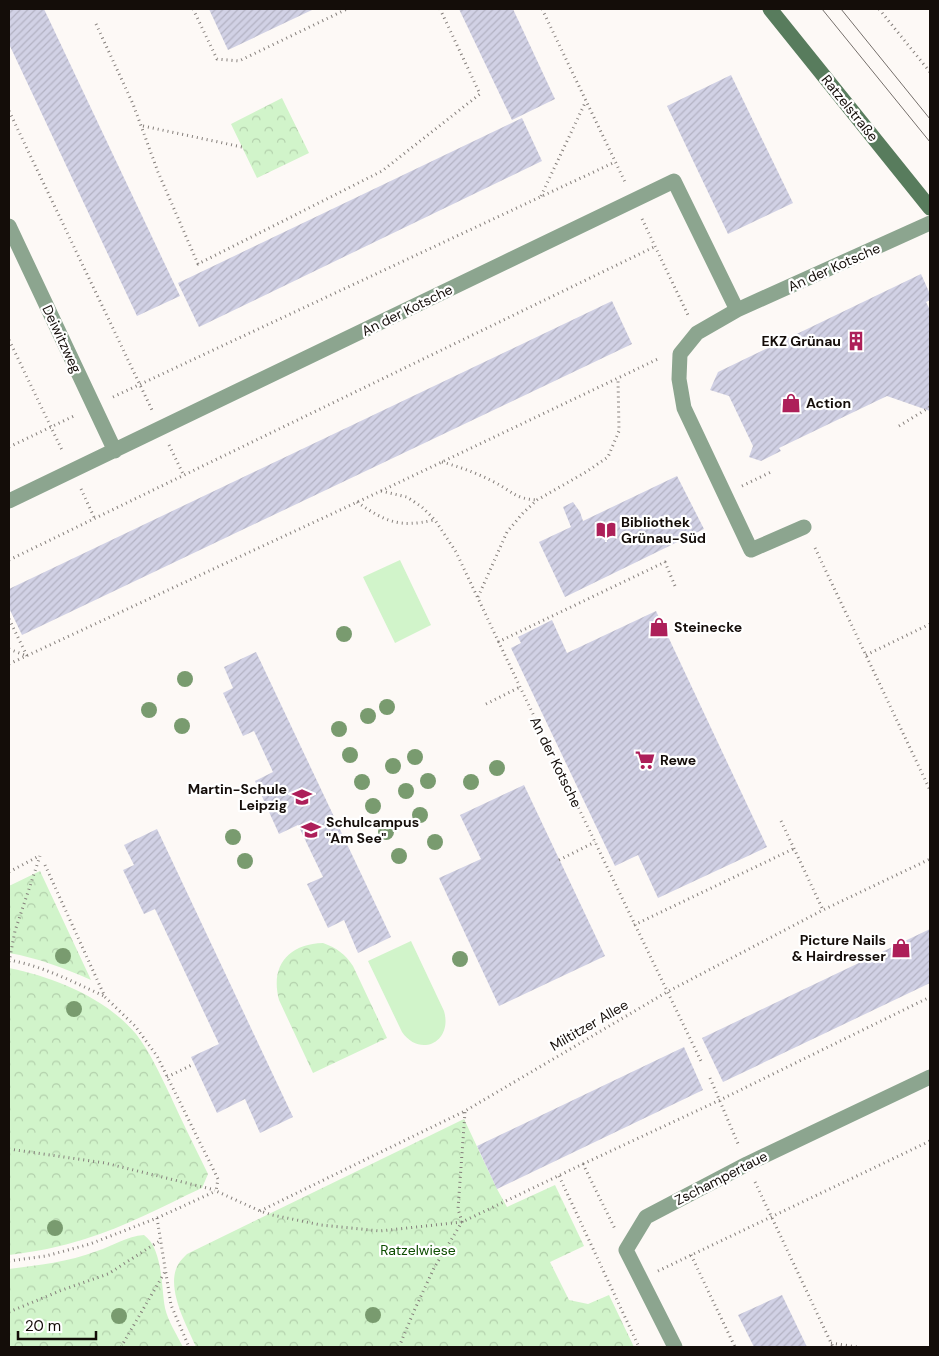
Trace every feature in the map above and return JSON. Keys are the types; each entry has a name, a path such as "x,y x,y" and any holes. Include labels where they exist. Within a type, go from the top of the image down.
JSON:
{"main road":[{"name":"Ratzelstraße","path":"770,9 930,208"}],"street":[{"name":"An der Kotsche","path":"9,501 674,181 737,310"},
{"name":"An der Kotsche","path":"680,354 697,333 737,310 930,223"},
{"name":"Deiwitzweg","path":"9,226 115,451"},
{"path":"680,354 678,379 684,408 751,550 804,527"},
{"name":"Zschampertaue","path":"626,1250 646,1217 746,1164 930,1077"},
{"path":"626,1250 675,1347"}],"path":[{"path":"193,9 217,60 239,61 347,9"},
{"path":"96,24 142,126 158,172 198,264 382,170 480,94 440,9"},
{"path":"542,9 689,316"},
{"path":"879,9 930,72"},
{"path":"540,197 586,101"},
{"path":"9,111 183,474"},
{"path":"142,126 242,147"},
{"path":"9,447 615,162"},
{"path":"9,560 94,517 656,246"},
{"path":"9,340 94,517"},
{"path":"9,664 381,491 665,356 680,354"},
{"path":"478,598 507,532 523,513 537,500 608,457 619,431 618,378"},
{"path":"899,426 930,407"},
{"path":"441,462 467,469 494,482 522,499 537,500"},
{"path":"725,494 773,471"},
{"name":"An der Kotsche","path":"381,491 407,497 422,507 435,520 456,552 702,1063"},
{"path":"357,502 386,520 403,524 418,524 435,520"},
{"path":"815,548 930,790"},
{"path":"498,642 664,562 675,586"},
{"path":"9,619 27,656"},
{"path":"866,655 930,624"},
{"path":"9,649 27,656"},
{"path":"486,704 520,687"},
{"path":"781,821 823,910"},
{"path":"560,860 595,842"},
{"path":"634,925 793,849"},
{"path":"9,872 40,856 15,931 9,961 28,964 60,975 105,997 135,1026 157,1056 218,1179 216,1190"},
{"name":"Miltitzer Allee","path":"260,1211 465,1111 667,992 823,910 930,859"},
{"path":"45,865 105,997"},
{"path":"9,1149 105,1163 216,1190 260,1211 321,1225 380,1230 462,1222 720,1100 930,997"},
{"path":"168,1078 194,1064"},
{"path":"710,1078 746,1164 833,1347"},
{"path":"399,1347 434,1268 462,1222 458,1209 465,1111"},
{"path":"640,1278 930,1141"},
{"path":"583,1164 626,1250"},
{"path":"559,1176 639,1347"},
{"path":"9,1261 46,1256 90,1244 157,1218 216,1190"},
{"path":"157,1218 172,1305 189,1347"},
{"path":"9,1312 62,1290 108,1274 161,1240"},
{"path":"691,1255 735,1347"},
{"path":"121,1347 166,1270"},
{"path":"831,1342 857,1347"}],"green space":[{"path":"282,98 309,153 257,178 231,124"},
{"path":"400,560 431,625 395,643 363,577"},
{"path":"40,871 91,980 51,964 9,953 9,886"},
{"path":"411,941 444,1011 446,1022 444,1031 439,1038 433,1043 426,1045 417,1044 409,1040 402,1032 368,961"},
{"path":"323,943 340,952 353,966 387,1038 313,1073 279,1000 277,977 284,959 291,953 311,944"},
{"path":"9,968 44,977 78,991 110,1010 136,1034 159,1071 208,1174 202,1188 100,1234 57,1247 9,1255"},
{"name":"Ratzelwiese","path":"464,1119 507,1207 555,1185 584,1246 550,1262 569,1300 588,1304 609,1295 634,1347 196,1347 178,1306 175,1294 175,1272 179,1263 187,1254"},
{"path":"144,1235 155,1249 160,1268 166,1313 183,1347 9,1347 9,1269 75,1258 132,1237"}],"building":[{"path":"9,9 44,9 180,296 137,316 9,44"},
{"path":"209,9 314,9 228,50"},
{"path":"459,9 513,9 555,99 512,120"},
{"path":"731,75 793,203 728,234 667,106"},
{"path":"522,118 542,161 199,327 178,283"},
{"name":"EKZ Grünau","path":"921,274 930,294 930,300 926,302 930,310 930,411 887,396 779,448 781,451 761,461 749,457 753,446 729,396 710,390 718,372"},
{"path":"612,301 632,344 22,635 9,608 9,589"},
{"path":"677,476 704,529 565,597 539,542 571,527 563,507 573,502 580,512 583,521"},
{"name":"Rewe","path":"656,611 767,847 658,898 638,855 615,866 511,648 521,643 518,637 552,620 567,653"},
{"path":"256,652 391,937 358,953 344,920 328,928 307,884 323,877 298,825 279,834 255,781 273,772 254,731 243,736 223,693 233,688 224,667"},
{"path":"524,785 605,956 499,1006 439,878 481,859 460,815"},
{"path":"157,829 293,1117 260,1133 245,1099 217,1113 191,1057 219,1044 155,909 144,914 123,870 134,865 124,845"},
{"path":"930,929 930,983 723,1082 702,1038"},
{"path":"684,1047 703,1090 497,1189 477,1146"},
{"path":"782,1295 807,1347 754,1347 738,1315"}],"tram line":[{"path":"822,9 930,142"},
{"path":"841,9 930,119"}],"place":[{"name":"EKZ Grünau","path":"856,341"},
{"name":"Action","path":"791,403"},
{"name":"Bibliothek Grünau-Süd","path":"606,530"},
{"name":"Steinecke","path":"659,627"},
{"name":"Rewe","path":"645,760"},
{"name":"Martin-Schule Leipzig","path":"302,797"},
{"name":"Schulcampus \"Am See\"","path":"311,830"},
{"name":"Picture Nails & Hairdresser","path":"901,948"}]}
